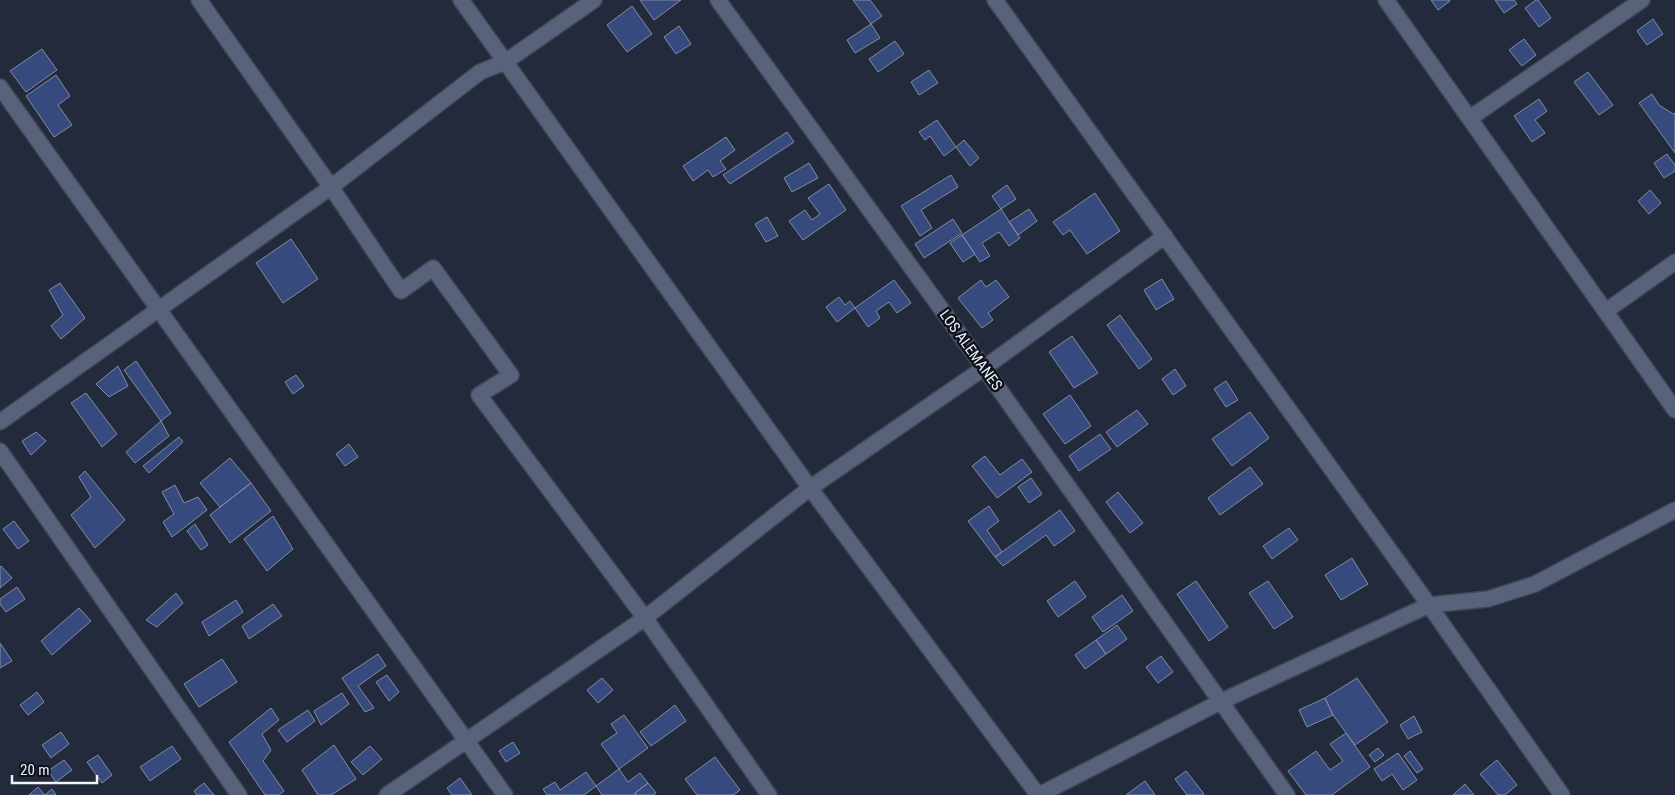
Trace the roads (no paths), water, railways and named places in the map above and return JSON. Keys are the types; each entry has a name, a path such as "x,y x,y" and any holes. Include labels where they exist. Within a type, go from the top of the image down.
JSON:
{"street":[{"path":"199,0 401,290 433,268 511,375 479,395 645,618 768,795"},
{"path":"461,0 810,488 1039,795 1220,702 1429,605 1488,599 1535,584 1675,510"},
{"path":"0,422 160,310 330,187 480,72 505,62 594,0"},
{"name":"LOS ALEMANES","path":"718,0 984,368 1287,795"},
{"path":"995,0 1429,605 1562,795"},
{"path":"1386,0 1675,410"},
{"path":"1470,118 1642,0"},
{"path":"0,87 505,795"},
{"path":"387,795 645,618 810,488 984,368 1164,236"},
{"path":"1606,311 1675,262"},
{"path":"0,451 239,795"}]}
